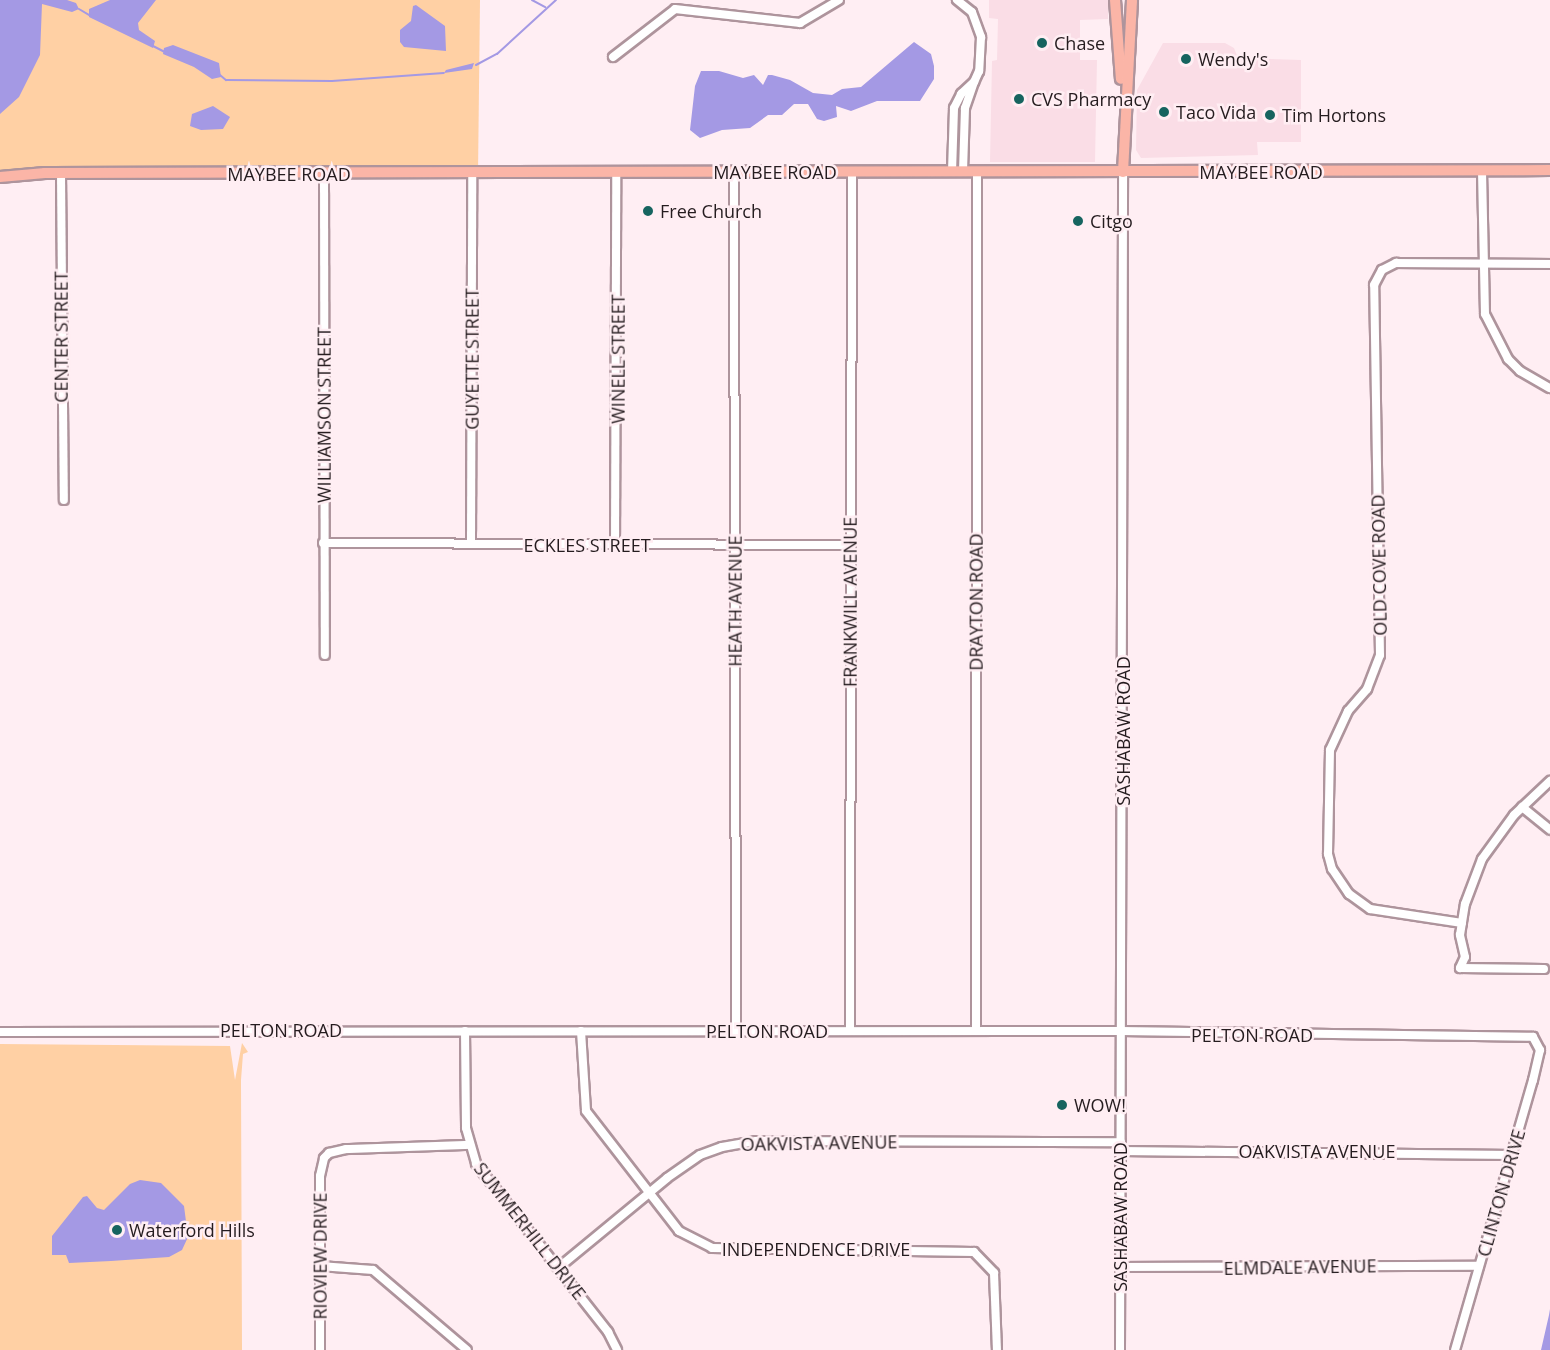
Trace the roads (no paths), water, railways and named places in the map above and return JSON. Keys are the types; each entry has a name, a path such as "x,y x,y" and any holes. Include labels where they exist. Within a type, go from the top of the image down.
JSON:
{"main road":[{"name":"SASHABAW ROAD","path":"1115,0 1124,112"},
{"name":"SASHABAW ROAD","path":"1123,172 1124,112 1132,0"},
{"name":"MAYBEE ROAD","path":"0,177 61,174 1550,170"}],"street":[{"path":"613,57 673,4 759,21 800,23 839,0"},
{"path":"957,0 972,12 981,37 979,71 964,119 957,172"},
{"path":"957,172 953,118 961,94 974,82"},
{"path":"953,118 964,119"},
{"name":"HEATH AVENUE","path":"734,171 736,1031"},
{"path":"1482,171 1482,262 1485,314 1499,348 1520,371 1550,388"},
{"name":"FRANKWILL AVENUE","path":"850,1031 852,172"},
{"name":"DRAYTON ROAD","path":"976,1032 977,172"},
{"name":"SASHABAW ROAD","path":"1120,1350 1123,172"},
{"name":"WINELL STREET","path":"615,544 616,173"},
{"name":"CENTER STREET","path":"61,174 64,500"},
{"name":"WILLIAMSON STREET","path":"324,174 325,655"},
{"name":"GUYETTE STREET","path":"471,543 472,174"},
{"name":"OLD COVE ROAD","path":"1462,923 1395,916 1370,909 1349,894 1332,869 1328,854 1328,766 1334,738 1348,711 1367,689 1380,655 1374,285 1382,270 1396,264 1482,262 1550,264"},
{"name":"ECKLES STREET","path":"323,543 850,545"},
{"path":"1544,969 1460,968 1465,957 1460,935 1482,859 1522,807 1550,781"},
{"path":"1522,807 1550,830"},
{"name":"SUMMERHILL DRIVE","path":"465,1031 468,1145 481,1171 609,1332 617,1350"},
{"name":"INDEPENDENCE DRIVE","path":"581,1031 586,1111 679,1231 712,1248 974,1252 994,1273 997,1350"},
{"name":"PELTON ROAD","path":"0,1032 850,1031 1533,1037"},
{"name":"CLINTON DRIVE","path":"1455,1350 1513,1155 1539,1058 1540,1044 1533,1037"},
{"name":"OAKVISTA AVENUE","path":"558,1268 700,1155 739,1143 1121,1147 1513,1155"},
{"name":"RIOVIEW DRIVE","path":"320,1350 322,1162 329,1153 346,1149 468,1145"},
{"path":"320,1266 373,1270 467,1350"},
{"name":"ELMDALE AVENUE","path":"1120,1267 1479,1266"}],"waterway":[{"path":"532,0 545,7"},
{"path":"476,65 497,54 556,0"},
{"path":"79,9 89,15"},
{"path":"153,46 167,53"},
{"path":"220,75 226,80 332,81 444,73"}],"place":[{"name":"Chase","path":"1042,43"},
{"name":"Wendy's","path":"1186,59"},
{"name":"CVS Pharmacy","path":"1019,99"},
{"name":"Taco Vida","path":"1164,112"},
{"name":"Tim Hortons","path":"1270,115"},
{"name":"Free Church","path":"648,211"},
{"name":"Citgo","path":"1078,221"},
{"name":"WOW!","path":"1062,1105"},
{"name":"Waterford Hills","path":"117,1230"}]}
